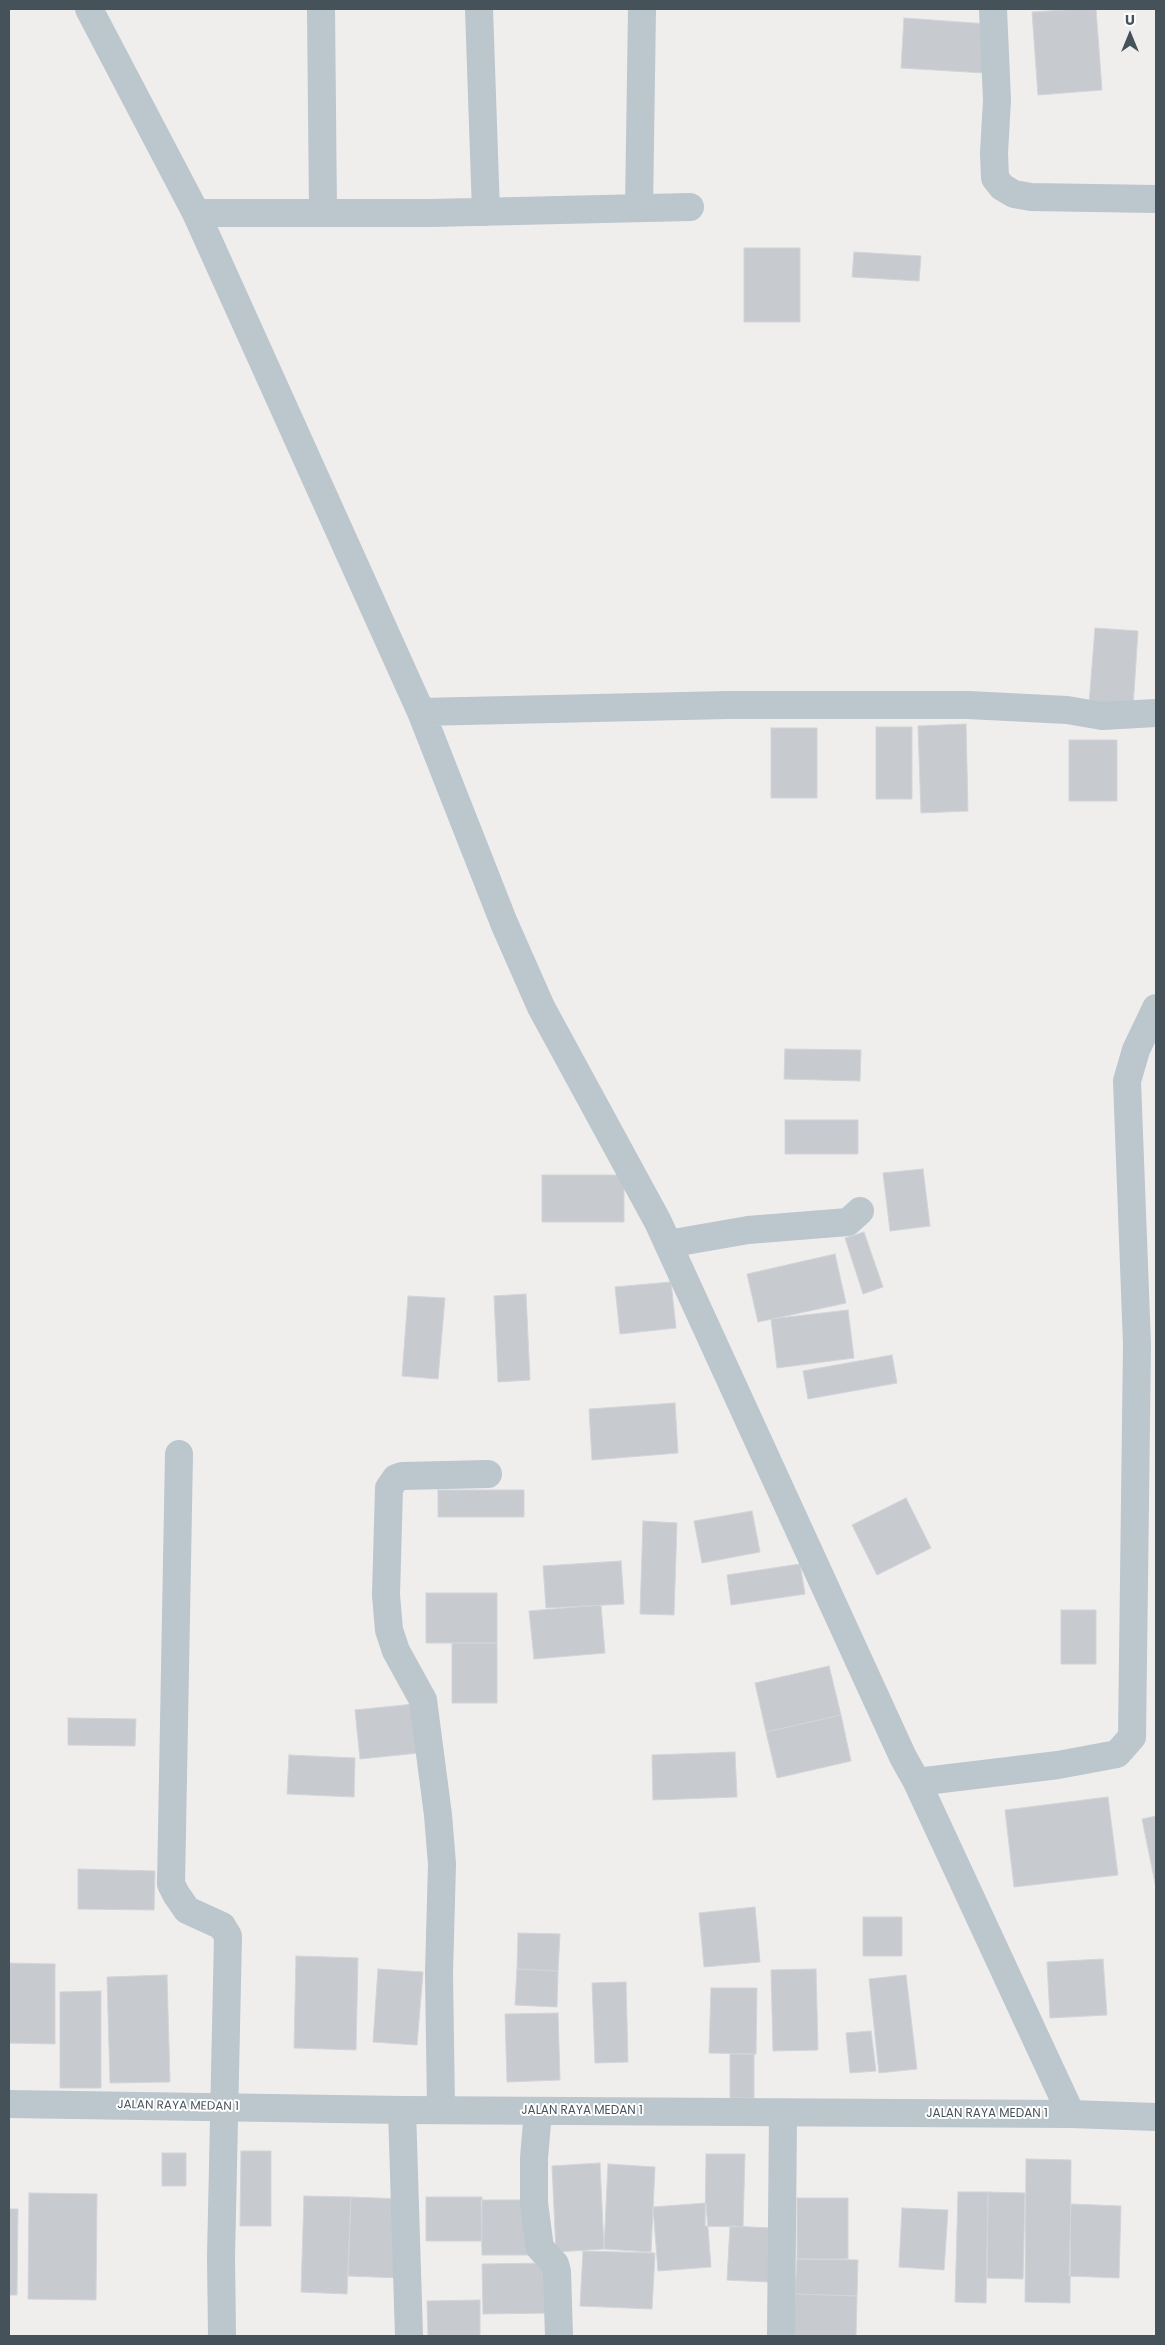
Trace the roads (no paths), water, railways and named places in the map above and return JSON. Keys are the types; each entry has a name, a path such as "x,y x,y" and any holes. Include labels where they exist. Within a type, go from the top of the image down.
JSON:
{"street":[{"path":"89,9 196,213 421,712 504,923 541,1007 668,1244 899,1748 1071,2114"},
{"path":"320,9 323,213"},
{"path":"479,9 486,212"},
{"path":"639,208 642,9"},
{"path":"993,9 997,100 994,154 996,178 1002,186 1014,194 1031,197 1156,199"},
{"path":"196,213 486,212 690,207"},
{"path":"421,712 727,705 968,705 1067,710 1102,716 1156,713"},
{"path":"916,1782 1058,1765 1117,1754 1132,1736 1137,1344 1127,1081 1136,1050 1156,1008"},
{"path":"668,1244 748,1230 848,1222 860,1211"},
{"path":"179,1454 172,1884 176,1894 187,1910 222,1926 228,1936 226,2107 221,2256 222,2336"},
{"path":"441,2109 439,1974 442,1864 438,1815 423,1700 396,1651 389,1630 386,1595 389,1488 396,1478 402,1476 488,1474"},
{"name":"JALAN RAYA MEDAN 1","path":"9,2104 402,2110 1071,2114 1156,2117"},
{"path":"402,2110 409,2336"},
{"path":"538,2111 534,2158 534,2203 540,2248 555,2264 557,2272 559,2336"},
{"path":"781,2336 783,2113"}]}
